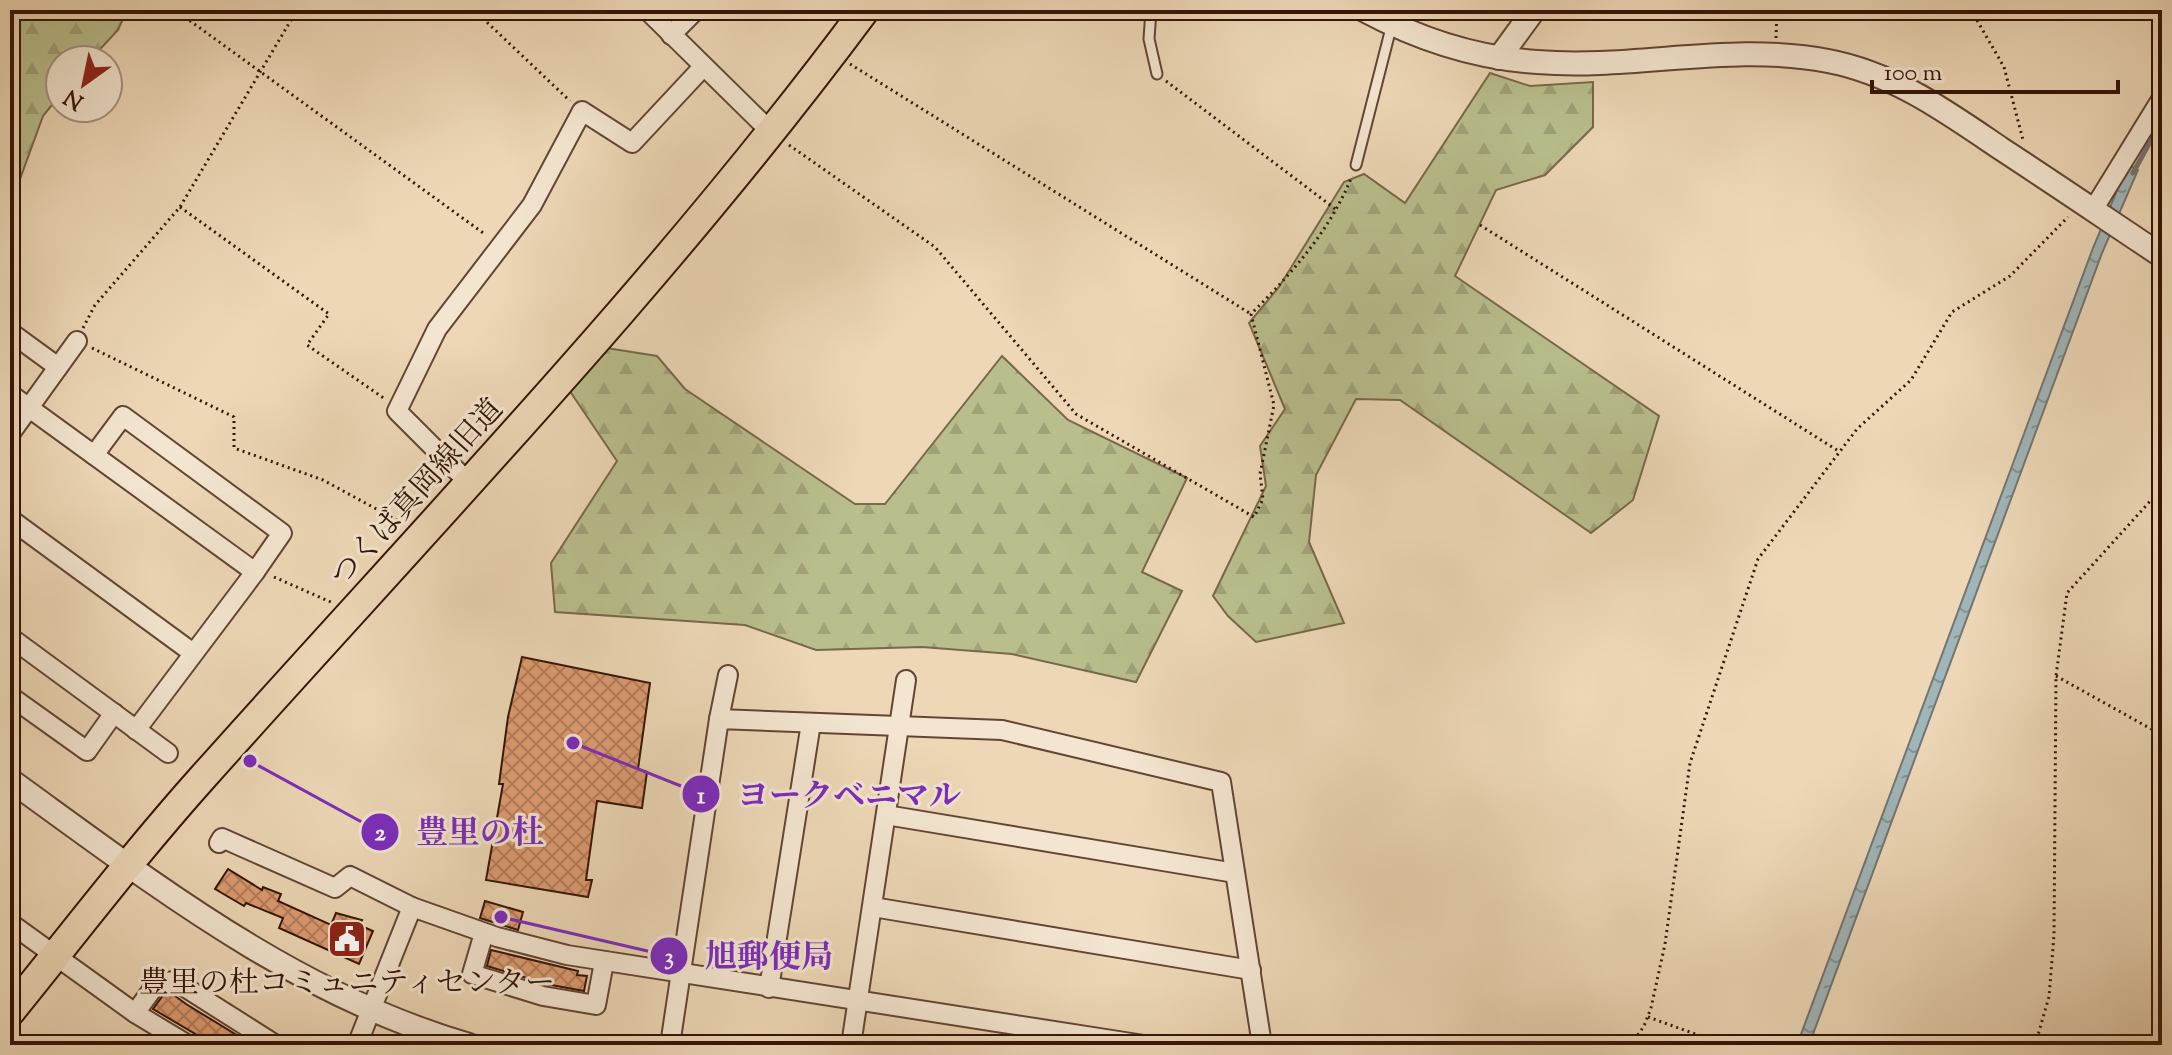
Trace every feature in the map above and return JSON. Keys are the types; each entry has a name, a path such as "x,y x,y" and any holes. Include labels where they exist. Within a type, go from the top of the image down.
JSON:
{"main road":[{"name":"つくば真岡線旧道","path":"10,1012 202,778 425,536 773,134 865,10"}],"street":[{"path":"647,10 773,134"},
{"path":"671,35 696,10"},
{"path":"1499,58 1534,10"},
{"path":"1376,15 1446,46 1499,58 1575,63 1775,54 1832,62 1897,84 2016,158 2162,256"},
{"path":"470,484 397,411 437,329 532,205 582,111 632,143 703,67"},
{"path":"2087,205 2162,98"},
{"path":"10,332 58,367"},
{"path":"10,434 77,341"},
{"path":"10,394 255,572"},
{"path":"94,455 123,416 282,533 136,730"},
{"path":"10,519 193,653"},
{"path":"10,637 168,753"},
{"path":"670,1045 728,675"},
{"path":"851,1045 906,680"},
{"path":"10,696 87,751 114,713"},
{"path":"719,719 1002,730 1221,782 1262,1045"},
{"path":"769,988 811,723"},
{"path":"10,780 128,865 286,969 371,1009 469,1045"},
{"path":"886,815 1235,873"},
{"path":"219,843 222,838 335,888 350,876 412,907 484,933 604,962 1144,1045"},
{"path":"357,1045 412,907"},
{"path":"873,907 1251,970"},
{"path":"10,923 135,1013 188,1045"},
{"path":"484,933 472,974 543,996 596,1005 604,962"},
{"path":"135,1013 157,983 175,981 276,1045"}],"lane":[{"path":"1151,10 1149,39 1157,74"},
{"path":"1356,165 1376,15"}],"path":[{"path":"175,10 502,246"},
{"path":"297,10 180,207 95,305 77,341 234,417 234,448 323,480 425,536"},
{"path":"370,10 379,19 386,10"},
{"path":"474,10 582,111"},
{"path":"1775,54 1777,10"},
{"path":"1971,10 2004,67 2023,142 2016,158"},
{"path":"773,134 935,247 1076,414 1254,517 1263,499 1260,474 1274,405 1251,314 833,53"},
{"path":"1157,74 1338,211"},
{"path":"1251,314 1290,275 1338,211 1356,165"},
{"path":"1631,1045 1648,1017 1665,944 1690,763 1758,559 1857,429 1911,380 1952,312 2010,276 2087,205"},
{"path":"180,207 329,314 307,345 374,393 399,406"},
{"path":"1480,225 1840,452"},
{"path":"2035,1045 2049,997 2054,935 2056,676 2067,593 2162,488"},
{"path":"255,572 265,573 355,613"},
{"path":"2056,676 2162,735"},
{"path":"1648,1017 1726,1045"}],"green space":[{"path":"10,10 127,10 118,30 105,44 44,44 44,115 16,190 10,194"},
{"path":"1490,73 1530,86 1593,82 1593,127 1545,175 1496,190 1455,276 1659,416 1633,500 1591,533 1400,400 1356,399 1316,475 1309,542 1344,623 1256,642 1228,616 1213,596 1266,486 1260,446 1285,409 1249,323 1279,287 1344,182 1364,174 1405,203"},
{"path":"575,343 657,356 685,389 855,504 885,504 1002,356 1068,420 1187,478 1142,572 1182,591 1136,682 1012,654 922,647 816,650 745,625 555,612 551,563 617,461 557,372"}],"water":[{"path":"2128,164 2138,170 2102,253 1809,1045 1797,1045 2093,248"}],"building":[{"path":"522,657 650,683 638,769 647,772 642,808 597,801 586,880 592,880 588,897 486,880 503,784 499,784 508,717"},
{"path":"228,869 262,890 263,887 281,894 278,901 331,925 336,913 362,920 359,925 373,931 359,964 279,928 283,918 246,903 244,906 215,889"},
{"path":"485,901 523,912 518,930 480,918"},
{"path":"491,950 578,971 577,975 587,976 584,991 546,984 487,966"},
{"path":"171,993 253,1045 214,1045 153,1009 164,994"}],"waterway":[{"path":"2133,173 2162,120"}],"place":[{"name":"ヨークベニマル","path":"573,743"},
{"name":"豊里の杜","path":"250,761"},
{"name":"旭郵便局","path":"501,917"},
{"name":"豊里の杜コミュニティセンター","path":"347,939"}]}
